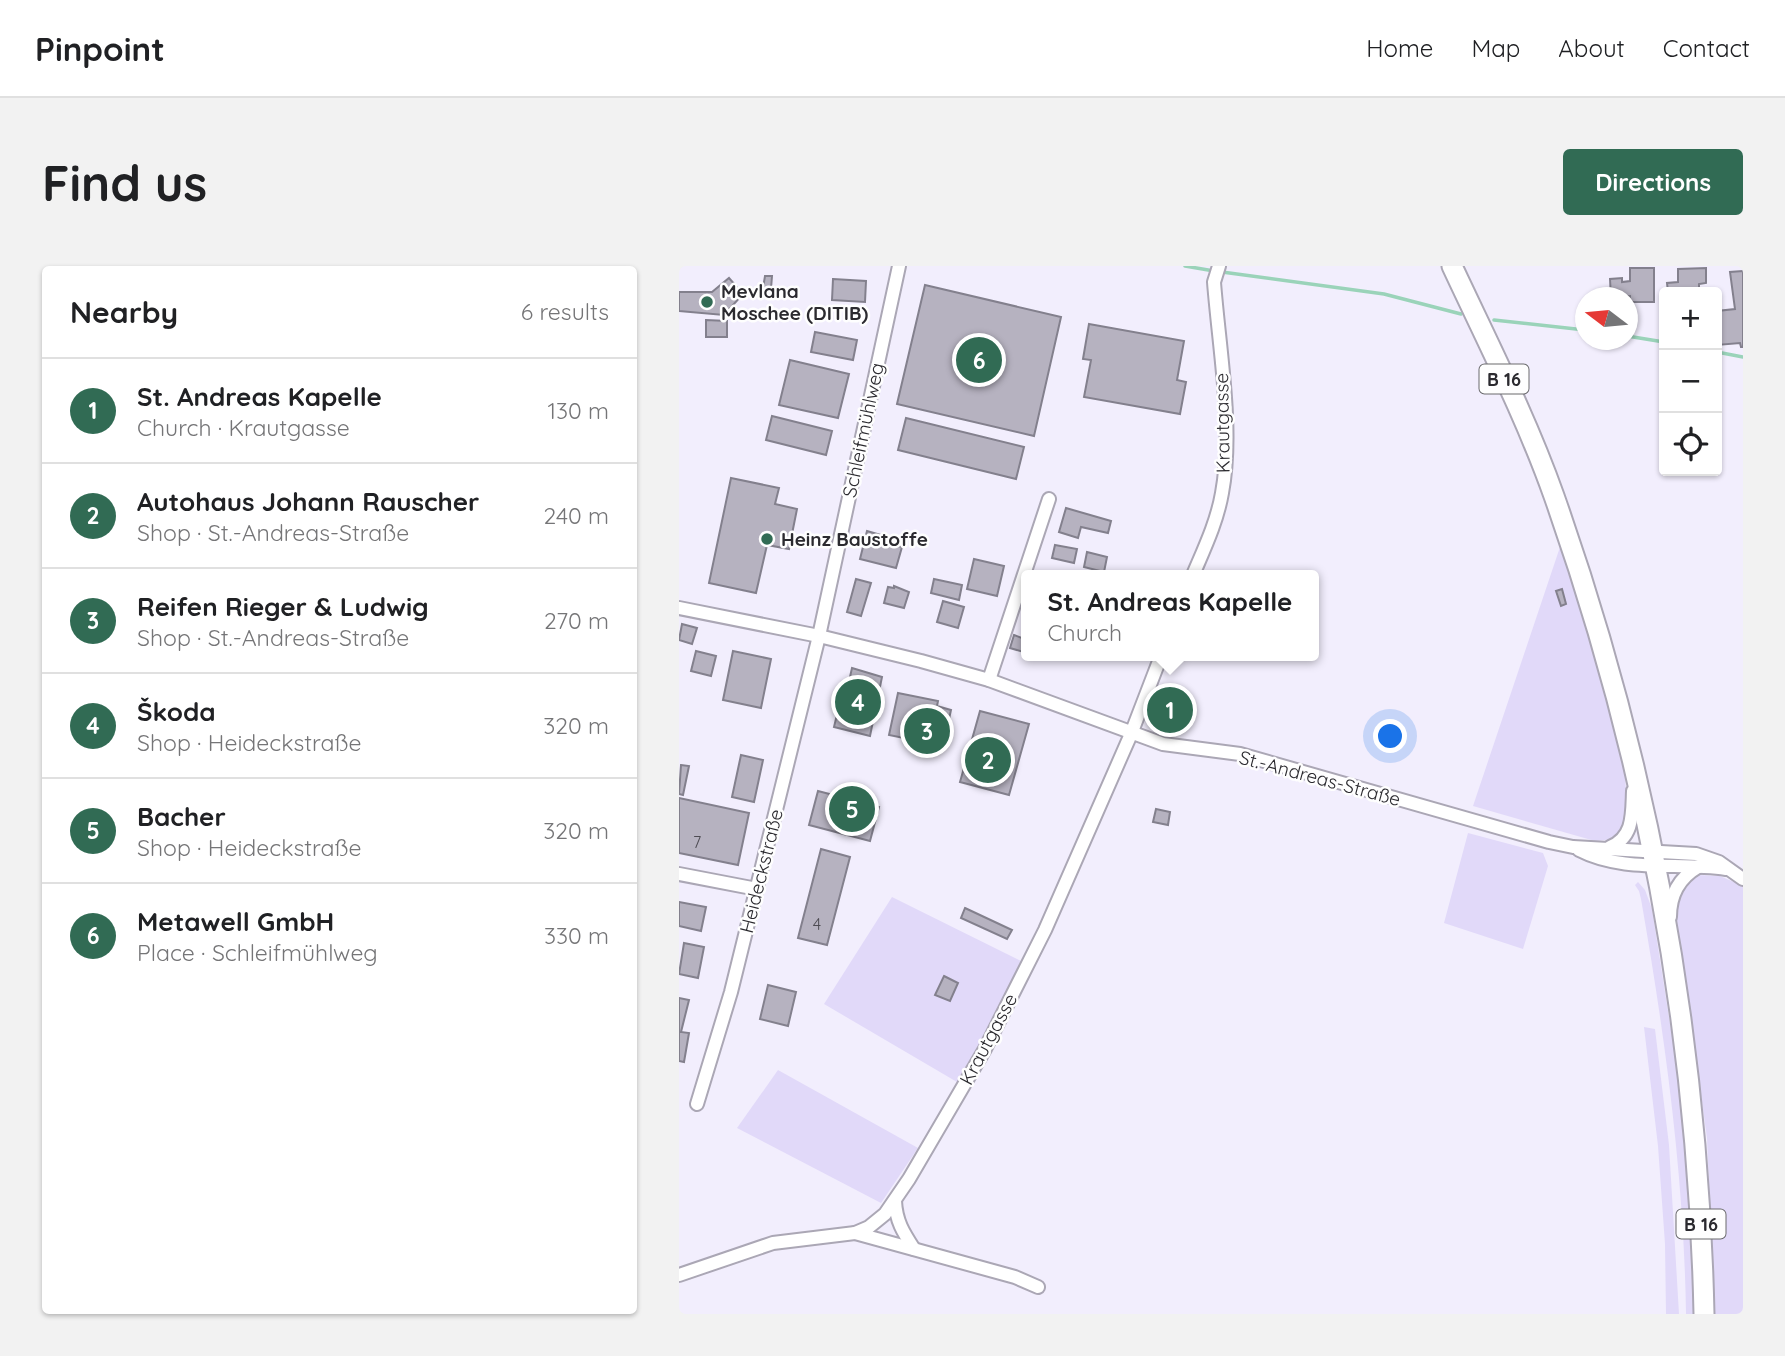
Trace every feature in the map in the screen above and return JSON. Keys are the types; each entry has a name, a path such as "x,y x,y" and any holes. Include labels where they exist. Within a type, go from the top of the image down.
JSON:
{"main road":[{"name":"B 16","path":"1452,266 1553,493 1591,608 1635,770 1655,858 1684,1031 1695,1134 1704,1314"}],"street":[{"name":"Schleifmühlweg","path":"819,636 899,266"},
{"name":"Krautgasse","path":"1195,570 1222,495 1226,457 1226,422 1214,282 1219,266"},
{"path":"1025,570 1049,499"},
{"path":"989,680 1021,583"},
{"name":"St.-Andreas-Straße","path":"679,608 819,636 989,680 1163,744 1240,754 1573,847"},
{"name":"Heideckstraße","path":"697,1104 731,992 819,636"},
{"name":"Krautgasse","path":"679,1275 773,1243 855,1233 869,1227 885,1214 985,1049 1045,930 1131,734 1159,661"},
{"path":"1608,848 1622,841 1631,825 1635,770"},
{"path":"1573,847 1608,848 1698,867 1727,869"},
{"path":"1573,847 1610,860 1696,854 1719,862 1743,879"},
{"path":"1669,934 1670,909 1679,882 1698,867"},
{"path":"679,874 757,889"},
{"path":"895,1201 896,1217 913,1248"},
{"path":"855,1233 1015,1277 1038,1287"}],"shaded area":[{"path":"1560,547 1585,610 1625,776 1628,819 1614,839 1595,841 1473,806"},
{"path":"1468,833 1543,853 1548,866 1523,949 1444,923"},
{"path":"1698,875 1720,876 1743,886 1743,1314 1714,1314 1707,1138 1676,918 1684,888"},
{"path":"1638,882 1645,890 1652,909 1677,1068 1690,1193 1695,1314 1686,1314 1672,1106 1650,950 1641,899 1635,885"},
{"path":"892,897 1021,961 979,1045 957,1082 824,1004"},
{"path":"1644,1027 1655,1029 1669,1145 1679,1314 1666,1314 1665,1244 1658,1146"},
{"path":"778,1070 918,1148 881,1203 737,1128"}],"building":[{"path":"1630,268 1654,268 1654,302 1638,302 1638,287 1610,287 1610,279 1622,278 1622,282 1630,281"},
{"path":"1706,268 1706,283 1699,284 1699,287 1667,287 1667,283 1678,282 1678,269"},
{"path":"1743,271 1743,347 1740,343 1722,345 1722,310 1735,309 1730,272"},
{"path":"765,276 772,276 771,289 763,288"},
{"name":"Mevlana Moschee (DITIB)","path":"729,278 743,294 724,315 679,311 679,292 712,292"},
{"path":"833,279 866,281 865,302 832,300"},
{"path":"925,285 1061,317 1034,436 897,404"},
{"path":"706,320 727,321 727,337 706,337"},
{"path":"1089,324 1184,341 1177,380 1186,382 1180,414 1084,397 1091,360 1083,359"},
{"path":"815,332 857,340 853,360 811,352"},
{"path":"790,360 849,374 838,418 779,405"},
{"path":"772,416 832,431 826,455 766,440"},
{"path":"906,418 1024,447 1016,479 898,450"},
{"path":"731,478 779,488 775,504 797,509 789,549 767,545 756,593 709,583"},
{"path":"1066,508 1111,521 1108,533 1081,527 1078,538 1059,532"},
{"path":"867,531 891,538 889,544 902,547 896,568 860,559"},
{"path":"1055,545 1077,549 1074,563 1052,558"},
{"path":"1087,552 1107,557 1104,570 1084,567"},
{"path":"974,559 1004,566 997,596 967,589"},
{"path":"856,579 871,583 861,616 847,612"},
{"path":"934,579 962,585 959,600 931,593"},
{"path":"894,586 909,592 904,608 884,603 888,587"},
{"path":"1562,589 1566,604 1561,606 1556,591"},
{"path":"943,601 964,607 958,628 937,622"},
{"path":"682,624 697,628 692,644 679,640"},
{"path":"1014,635 1021,638 1021,651 1010,648"},
{"path":"696,651 716,656 711,676 691,671"},
{"path":"733,651 771,659 761,708 723,700"},
{"path":"852,668 882,677 870,736 834,727 841,698 845,699"},
{"path":"898,693 938,701 937,706 951,710 944,742 930,739 929,743 889,735"},
{"path":"1168,701 1177,703 1173,719 1163,717"},
{"path":"980,711 1029,724 1009,795 960,782"},
{"path":"741,755 763,760 754,802 732,797"},
{"path":"681,765 689,766 683,795 679,794"},
{"path":"818,791 879,807 870,841 809,825"},
{"path":"679,798 749,813 738,865 679,853"},
{"path":"1156,809 1170,812 1168,825 1153,822"},
{"path":"821,849 850,857 827,945 798,938"},
{"path":"679,902 706,907 701,931 679,926"},
{"path":"965,908 1012,930 1007,939 961,918"},
{"path":"684,943 704,947 698,978 679,974"},
{"path":"944,976 958,983 950,1001 935,995"},
{"path":"768,985 796,992 788,1026 760,1019"},
{"path":"679,998 689,1000 681,1032 689,1033 684,1062 679,1061"}],"waterway":[{"path":"1185,266 1214,271"},
{"path":"1222,272 1384,294 1461,314"},
{"path":"1494,320 1575,329"},
{"path":"1638,338 1659,341"},
{"path":"1722,353 1743,357"}],"place":[{"name":"Mevlana Moschee (DITIB)","path":"707,302"},
{"name":"Metawell GmbH","path":"979,360"},
{"name":"Heinz Baustoffe","path":"767,539"},
{"name":"Škoda","path":"858,702"},
{"name":"St. Andreas Kapelle","path":"1170,710"},
{"name":"Reifen Rieger & Ludwig","path":"927,731"},
{"name":"Autohaus Johann Rauscher","path":"988,760"},
{"name":"Bacher","path":"852,809"}]}
